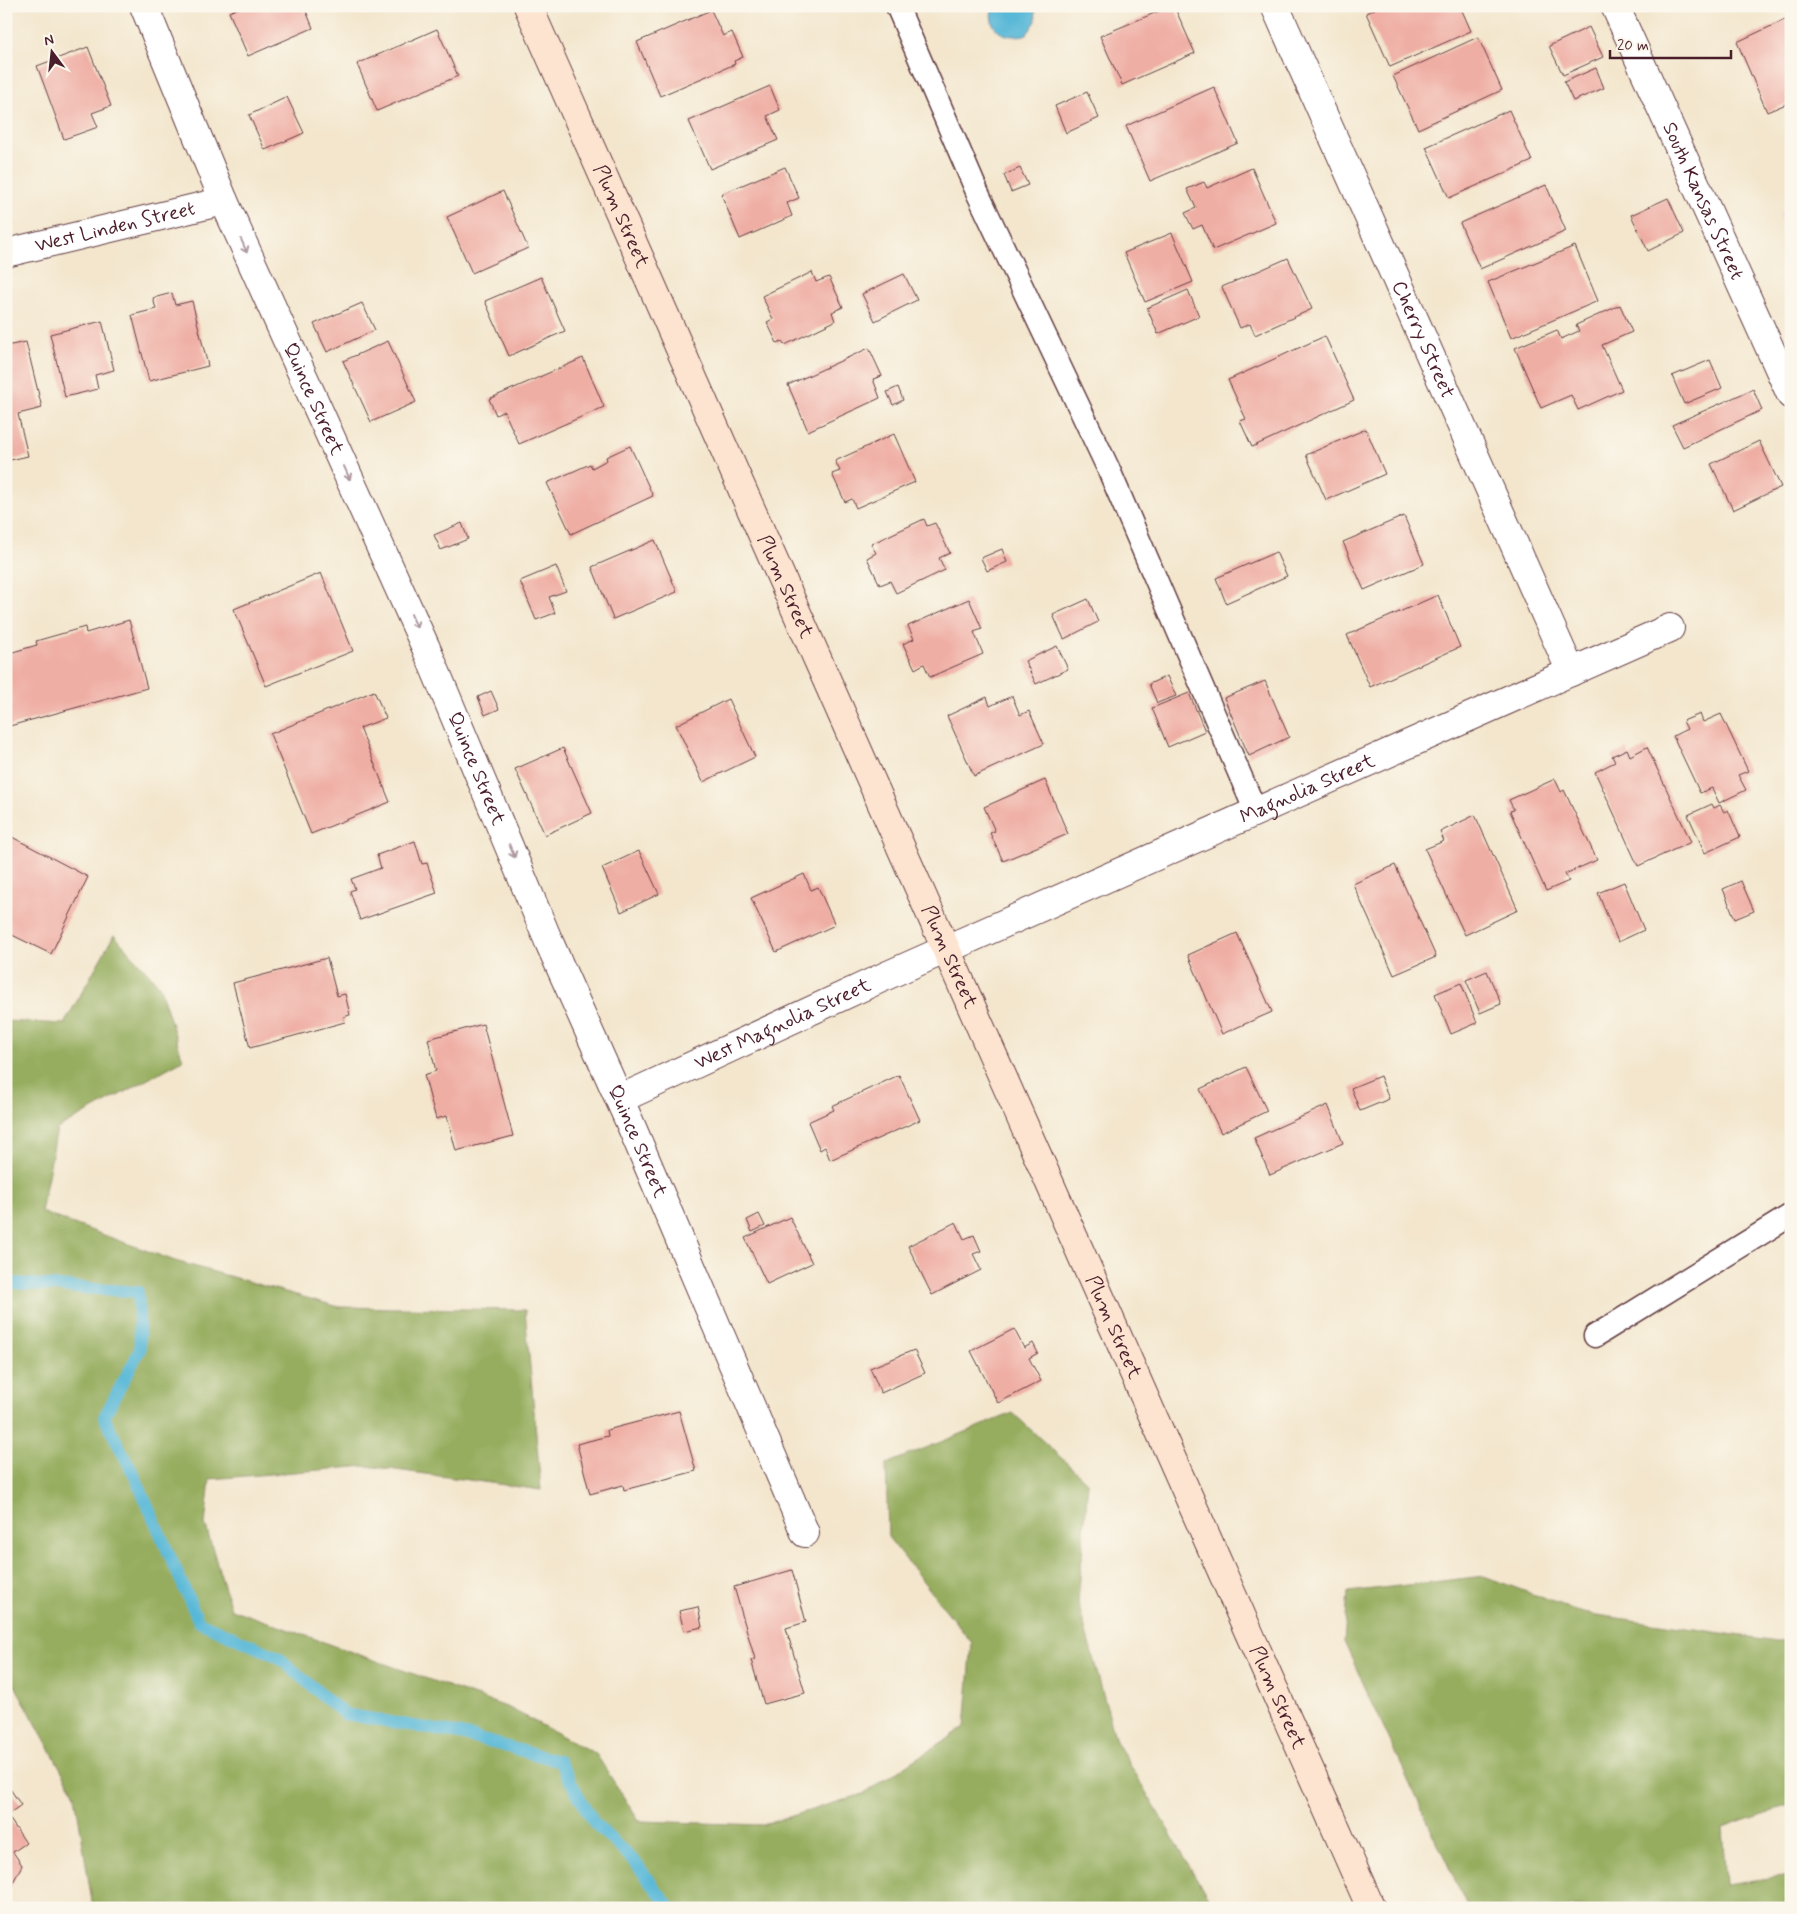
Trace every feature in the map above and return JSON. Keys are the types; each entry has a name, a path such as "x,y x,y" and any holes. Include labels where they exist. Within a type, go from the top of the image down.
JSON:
{"main road":[{"name":"Plum Street","path":"528,6 1371,1908"}],"street":[{"name":"Quince Street","path":"144,6 224,201 426,648 549,942 620,1100 805,1533"},
{"name":"Cherry Street","path":"1275,6 1571,672"},
{"name":"South Kansas Street","path":"1615,6 1791,395"},
{"name":"West Linden Street","path":"6,253 224,201"},
{"name":"Magnolia Street","path":"946,949 1670,628"},
{"name":"West Magnolia Street","path":"620,1100 946,949"}],"lane":[{"path":"897,6 978,194 1108,468 1256,812"},
{"path":"1595,1336 1791,1215"}],"shaded area":[{"path":"1791,208 1791,275 1780,213"}],"green space":[{"path":"114,935 159,985 183,1060 57,1129 41,1212 175,1261 339,1307 525,1310 541,1490 367,1466 210,1479 205,1524 231,1609 509,1708 596,1754 639,1821 763,1825 863,1794 965,1727 972,1643 888,1537 886,1464 1013,1413 1088,1483 1078,1603 1116,1741 1214,1908 93,1908 75,1795 6,1669 6,1021 64,1024"},
{"path":"1484,1576 1583,1613 1791,1643 1791,1805 1722,1828 1726,1884 1791,1875 1791,1908 1468,1908 1344,1642 1348,1592"}],"water":[{"path":"993,6 1035,6 1036,21 1027,34 1019,36 1005,35 999,32 992,21"}],"building":[{"path":"243,6 304,6 313,28 248,56 229,12"},
{"path":"1174,6 1195,53 1122,85 1100,36"},
{"path":"1381,6 1460,6 1471,31 1390,67 1366,13"},
{"path":"711,10 723,36 732,32 743,57 734,61 735,64 660,96 637,42"},
{"path":"1791,17 1791,102 1767,112 1737,42"},
{"path":"1589,27 1603,57 1563,75 1549,46"},
{"path":"437,29 458,76 377,111 357,64"},
{"path":"1478,37 1502,90 1418,129 1393,76"},
{"path":"88,47 111,106 92,113 98,127 64,139 37,66"},
{"path":"1596,68 1604,88 1573,101 1564,82"},
{"path":"770,86 780,110 767,116 778,140 710,169 689,121"},
{"path":"1214,87 1238,143 1150,181 1126,126"},
{"path":"1087,92 1099,118 1066,133 1055,106"},
{"path":"287,97 304,133 265,150 249,115"},
{"path":"1509,110 1532,161 1449,198 1426,147"},
{"path":"785,167 799,198 787,203 792,216 740,239 721,194"},
{"path":"1020,168 1028,185 1011,192 1004,175"},
{"path":"1252,168 1276,223 1213,250 1202,225 1193,229 1185,213 1196,208 1187,189 1204,182 1207,188"},
{"path":"1546,185 1566,231 1480,269 1460,223"},
{"path":"503,191 528,248 472,273 447,217"},
{"path":"1668,198 1684,233 1648,251 1631,215"},
{"path":"1172,233 1193,282 1145,302 1124,253"},
{"path":"1575,246 1598,301 1511,338 1488,282"},
{"path":"1288,258 1312,309 1255,335 1250,324 1240,328 1222,287"},
{"path":"812,272 816,282 829,277 843,307 832,312 835,321 785,345 782,341 777,343 767,322 773,319 762,296"},
{"path":"904,274 917,300 875,321 862,294"},
{"path":"541,277 565,331 509,356 485,301"},
{"path":"1188,290 1199,316 1158,334 1147,308"},
{"path":"172,293 175,305 192,301 208,366 149,381 132,315 156,309 153,298"},
{"path":"362,303 375,330 327,352 314,324"},
{"path":"1620,305 1632,332 1602,345 1622,390 1578,410 1571,395 1541,408 1515,348 1557,330 1561,339 1579,331 1576,325"},
{"path":"102,321 114,370 95,375 98,389 65,397 50,334"},
{"path":"1325,336 1354,400 1252,447 1240,421 1246,419 1228,380"},
{"path":"388,341 416,402 371,422 343,361"},
{"path":"26,342 42,408 18,414 28,456 6,461 6,346"},
{"path":"869,348 882,376 873,379 880,398 808,431 788,385"},
{"path":"583,358 604,407 519,444 504,411 496,415 489,399"},
{"path":"1710,360 1722,388 1684,404 1672,376"},
{"path":"898,387 903,400 893,405 887,392"},
{"path":"1753,389 1762,410 1683,447 1672,425"},
{"path":"1366,429 1385,474 1326,500 1306,455"},
{"path":"894,434 915,482 856,508 852,499 845,502 832,474 840,471 835,461"},
{"path":"1759,441 1781,487 1733,510 1711,464"},
{"path":"630,446 653,496 571,534 547,483 590,464 592,468 607,460 606,457"},
{"path":"1404,516 1424,564 1364,590 1343,542"},
{"path":"924,519 927,526 935,523 950,553 939,558 945,570 896,593 890,581 880,585 867,558 876,553 871,544"},
{"path":"462,523 468,539 441,550 434,535"},
{"path":"655,540 677,592 613,619 592,567"},
{"path":"1002,549 1007,562 987,571 981,558"},
{"path":"1276,552 1287,576 1226,603 1216,578"},
{"path":"556,566 566,591 549,597 555,613 536,620 520,581"},
{"path":"321,573 353,651 266,686 234,609"},
{"path":"1438,595 1460,647 1370,687 1347,635"},
{"path":"969,599 982,629 974,632 983,654 930,677 924,664 915,669 903,644 914,639 908,626"},
{"path":"1088,599 1098,622 1064,639 1053,615"},
{"path":"129,620 147,688 6,727 6,654 37,645 36,641 85,627 86,633"},
{"path":"1057,646 1068,669 1036,684 1025,661"},
{"path":"1167,676 1176,696 1157,703 1149,684"},
{"path":"1265,681 1289,737 1249,756 1224,698"},
{"path":"374,691 386,718 360,728 390,802 311,834 270,734"},
{"path":"491,691 499,709 485,715 478,697"},
{"path":"1189,693 1205,731 1168,747 1152,708"},
{"path":"1012,696 1020,715 1029,711 1044,744 974,776 947,716 987,697 990,706"},
{"path":"728,699 755,757 703,782 676,725"},
{"path":"1700,714 1703,722 1721,714 1748,771 1738,775 1746,790 1719,803 1712,788 1700,793 1673,736 1687,729 1683,721"},
{"path":"1647,747 1691,842 1638,866 1595,772 1615,762 1612,756 1627,749 1630,756"},
{"path":"563,748 592,813 545,835 515,769"},
{"path":"1555,779 1561,792 1564,790 1597,860 1565,874 1569,881 1546,891 1510,811 1514,810 1509,800"},
{"path":"1045,780 1068,834 1003,861 990,833 995,831 984,807"},
{"path":"1712,804 1714,808 1720,805 1724,812 1728,810 1740,837 1705,853 1688,815"},
{"path":"1475,815 1518,910 1465,935 1425,849 1444,841 1440,832"},
{"path":"12,837 88,877 51,954 6,932 6,849"},
{"path":"415,841 422,864 427,863 437,893 360,920 350,891 355,889 351,879 381,868 377,855"},
{"path":"639,851 659,894 621,912 602,868"},
{"path":"1395,865 1436,957 1394,975 1353,884"},
{"path":"804,874 811,890 818,887 835,925 776,952 751,898"},
{"path":"1741,881 1754,911 1735,919 1723,889"},
{"path":"1624,882 1644,930 1618,942 1598,893"},
{"path":"1237,933 1272,1012 1222,1034 1188,955"},
{"path":"327,958 337,996 345,994 350,1015 343,1017 345,1022 250,1048 233,983"},
{"path":"1487,971 1501,1004 1480,1013 1466,980"},
{"path":"1461,983 1477,1023 1451,1034 1435,994"},
{"path":"483,1024 513,1136 456,1151 447,1116 436,1119 424,1075 436,1071 428,1039"},
{"path":"1246,1067 1267,1111 1221,1133 1200,1089"},
{"path":"899,1075 920,1120 830,1160 825,1147 820,1150 808,1122 834,1110 832,1106"},
{"path":"1380,1076 1389,1099 1360,1111 1351,1088"},
{"path":"1328,1105 1343,1143 1270,1175 1254,1138"},
{"path":"759,1214 765,1226 752,1232 747,1220"},
{"path":"790,1217 812,1263 767,1284 745,1238"},
{"path":"956,1222 964,1239 974,1235 981,1251 973,1254 981,1270 932,1295 908,1246"},
{"path":"1014,1329 1024,1348 1033,1343 1038,1353 1029,1358 1041,1381 998,1403 971,1351"},
{"path":"914,1350 925,1373 881,1393 870,1368"},
{"path":"679,1411 696,1471 624,1490 623,1485 590,1494 577,1444 608,1436 607,1430"},
{"path":"792,1570 806,1622 786,1628 805,1693 764,1704 751,1660 755,1659 734,1587"},
{"path":"698,1607 702,1627 684,1631 679,1611"},
{"path":"6,1783 21,1805 7,1815 26,1843 13,1852 22,1865 6,1896"}],"waterway":[{"path":"6,1279 13,1283 138,1292 140,1350 104,1417 136,1479 199,1622 278,1657 344,1714 460,1734 559,1761 594,1823 635,1862 670,1908"}]}
